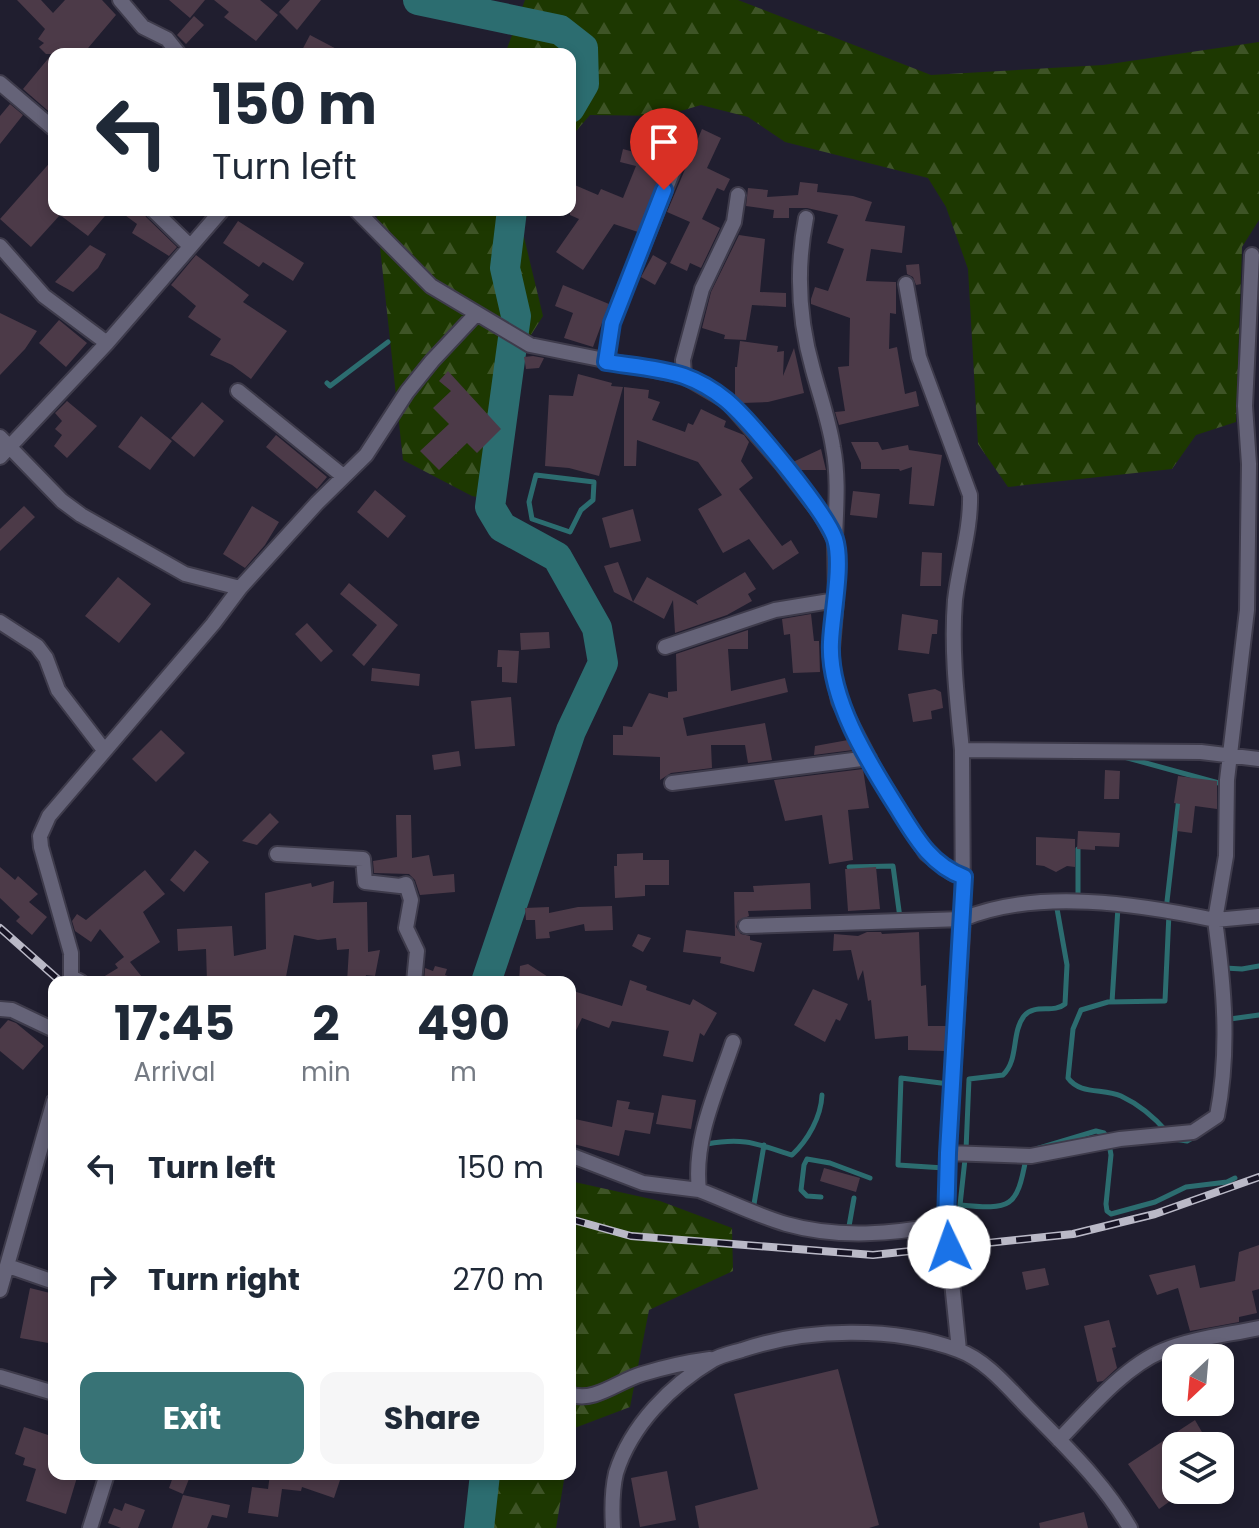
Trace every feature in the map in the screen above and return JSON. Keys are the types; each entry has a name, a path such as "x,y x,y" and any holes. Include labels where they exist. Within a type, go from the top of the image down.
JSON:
{"street":[{"path":"120,0 143,27 167,39 174,48"},
{"path":"0,83 48,124"},
{"path":"606,362 612,323 682,148"},
{"path":"684,376 683,360 702,289 734,222 738,195"},
{"path":"159,216 190,246"},
{"path":"217,216 107,343 3,447 81,515 185,574 240,588"},
{"path":"362,216 431,286 542,350 684,376 727,401 782,464 820,513 835,540"},
{"path":"806,218 800,246 801,304 810,358 834,448 837,480 836,600 831,642 834,684 839,701 869,758 926,853 951,872 964,877"},
{"path":"0,246 44,296 107,343"},
{"path":"948,1153 1031,1156 1093,1143 1193,1132 1217,1116 1226,1031 1215,920 1226,856 1230,754 1253,610 1254,464 1245,406 1253,329 1252,255"},
{"path":"906,284 919,357 970,495 971,511 953,629 962,750 964,877 946,1224 959,1350"},
{"path":"71,976 71,953 40,836 49,816 213,624 240,588 366,455 407,392 476,314"},
{"path":"238,391 343,476"},
{"path":"665,647 775,610 836,600"},
{"path":"0,622 37,646 46,658 58,690 104,750"},
{"path":"962,750 1230,754 1259,759"},
{"path":"672,783 869,758"},
{"path":"277,854 363,859 365,882 406,884 411,900 406,928 417,951 415,976"},
{"path":"746,926 963,919 989,908 1027,903 1119,904 1215,920 1259,916"},
{"path":"0,1009 12,1010 48,1027"},
{"path":"699,1190 696,1169 702,1135 733,1042"},
{"path":"0,1290 48,1123"},
{"path":"576,1157 643,1183 699,1190 771,1219 813,1230 875,1234 946,1224"},
{"path":"8,1266 48,1280"},
{"path":"1059,1440 1105,1393 1159,1352 1184,1343 1259,1328"},
{"path":"576,1397 601,1393 636,1375 680,1363 715,1359 753,1346 828,1333 890,1337 959,1350 992,1371 1097,1479 1130,1528"},
{"path":"613,1528 616,1476 627,1448 646,1416 672,1390 715,1359"},
{"path":"0,1377 48,1391"},
{"path":"105,1480 91,1525 107,1528"}],"green space":[{"path":"525,0 738,0 931,75 1103,65 1259,42 1259,220 1242,247 1236,422 1196,435 1172,469 1008,487 978,444 968,269 946,207 928,178 785,142 748,117 701,105 664,116 590,115 576,131 576,48 507,48"},
{"path":"377,216 527,216 522,229 543,316 512,365 512,416 499,501 472,496 403,460"},
{"path":"576,1182 660,1201 732,1228 733,1271 649,1310 630,1407 576,1427"},
{"path":"474,1480 564,1480 556,1528 470,1528"}],"building":[{"path":"17,0 41,0 53,13 65,0 102,0 116,15 88,48 48,48 46,54 39,47 44,43 38,39 45,29"},
{"path":"169,0 205,0 190,18"},
{"path":"214,0 260,0 278,15 256,41 224,17 229,12"},
{"path":"290,0 321,0 297,30 279,12"},
{"path":"194,16 204,25 186,44 177,35"},
{"path":"310,35 335,48 303,48"},
{"path":"48,59 48,111 23,89"},
{"path":"10,104 23,115 0,144 0,116"},
{"path":"702,129 721,138 707,168 730,179 724,191 717,188 702,219 720,228 701,268 690,263 687,271 670,263 690,222 667,212"},
{"path":"645,145 669,155 638,232 614,224 583,270 556,252 579,219 572,216 576,216 576,186 598,195 601,189 623,198 636,166 620,162 623,149 641,154"},
{"path":"48,165 48,216 59,216 31,247 0,219"},
{"path":"800,182 818,184 817,192 853,196 872,202 865,221 905,226 902,253 871,249 866,281 896,282 896,314 890,313 889,349 897,347 905,394 916,391 919,406 839,425 835,412 845,411 838,367 849,366 850,318 811,304 815,287 828,291 844,249 827,243 838,215 807,208 789,208 789,218 773,218 774,210 746,206 748,188 768,190 767,197 798,195"},
{"path":"61,216 105,216 88,236"},
{"path":"126,216 146,216 177,247 169,256 132,233 137,224"},
{"path":"238,221 304,263 293,281 263,262 259,267 223,243"},
{"path":"739,235 765,239 760,292 786,293 786,307 752,305 746,340 724,339 725,335 702,328 711,292"},
{"path":"90,245 106,254 98,268 73,292 55,282"},
{"path":"196,255 249,295 243,302 287,331 251,379 232,365 210,355 221,339 188,317 196,306 171,285"},
{"path":"653,255 667,263 655,285 641,277"},
{"path":"919,264 921,284 916,285 913,277 907,274 906,265"},
{"path":"563,285 609,304 593,347 564,338 573,313 555,306"},
{"path":"0,313 37,331 25,349 0,375"},
{"path":"59,320 87,343 66,367 39,343"},
{"path":"740,341 778,346 777,352 784,351 783,376 794,348 804,393 768,402 742,403 735,395 735,367"},
{"path":"524,357 544,358 539,368 526,369"},
{"path":"448,371 501,429 477,453 467,443 439,470 420,451 449,424 433,408 451,391 439,381"},
{"path":"578,374 623,387 599,476 569,468 545,466 549,395 573,396"},
{"path":"624,387 649,390 648,398 660,402 652,420 685,432 688,423 693,425 701,409 726,421 724,427 744,435 749,442 741,461 753,478 739,489 782,546 791,540 799,553 773,570 749,539 723,553 698,509 722,495 698,462 637,440 636,466 624,466"},
{"path":"67,401 97,426 67,458 54,446 62,435 55,429 62,421 55,413"},
{"path":"202,402 224,421 194,457 171,438"},
{"path":"141,416 172,441 150,470 118,447"},
{"path":"276,435 327,477 317,489 266,447"},
{"path":"851,442 878,442 882,450 908,445 909,450 942,455 934,506 909,504 912,467 900,471 861,469"},
{"path":"821,449 826,470 799,470 793,462"},
{"path":"375,490 406,516 388,538 357,512"},
{"path":"853,491 880,494 877,518 850,515"},
{"path":"24,506 35,517 0,551 0,529"},
{"path":"252,506 279,522 265,545 245,568 223,554"},
{"path":"633,509 641,541 610,548 602,518"},
{"path":"922,552 942,553 941,586 920,586"},
{"path":"618,562 633,602 614,592 604,566"},
{"path":"745,572 756,589 748,594 752,601 727,615 675,633 673,600 664,619 633,602 647,577 698,605 696,601"},
{"path":"118,577 151,604 119,643 85,616"},
{"path":"349,583 398,625 364,666 352,655 377,625 340,594"},
{"path":"811,614 814,641 819,641 820,672 793,673 790,634 784,635 782,619"},
{"path":"902,614 938,620 937,634 932,634 929,654 898,650"},
{"path":"307,623 333,651 321,662 295,634"},
{"path":"748,630 748,649 728,649 731,691 785,678 788,692 683,718 687,736 765,723 772,760 748,763 745,745 711,745 712,768 671,773 660,780 660,757 613,755 613,735 623,735 623,726 632,727 649,693 668,698 668,692 677,691 676,654"},
{"path":"549,632 550,648 521,650 520,633"},
{"path":"498,650 519,651 517,683 502,682 502,667 497,667"},
{"path":"372,668 420,674 419,686 371,681"},
{"path":"935,689 941,692 943,708 931,711 932,719 913,722 908,694"},
{"path":"511,697 515,746 475,749 471,701"},
{"path":"161,730 185,753 156,782 132,759"},
{"path":"848,740 853,750 814,755 815,746"},
{"path":"459,751 461,766 434,770 432,755"},
{"path":"863,769 869,808 848,810 853,860 829,864 822,815 785,821 774,780"},
{"path":"1105,770 1120,771 1119,799 1104,799"},
{"path":"1178,776 1217,781 1217,809 1195,806 1192,833 1177,831 1180,804 1174,803"},
{"path":"270,813 279,822 257,845 242,841"},
{"path":"396,815 411,815 412,858 429,855 433,876 454,874 455,892 420,895 415,880 409,874 374,873 373,861 397,857"},
{"path":"1078,831 1120,833 1119,847 1077,849"},
{"path":"1036,837 1075,839 1075,867 1067,866 1056,872 1036,865"},
{"path":"195,850 209,862 184,892 170,880"},
{"path":"643,853 643,860 669,860 669,885 645,885 645,896 615,898 614,866 617,866 617,854"},
{"path":"0,867 15,880 18,876 38,894 29,902 47,917 32,935 16,921 20,917 0,898"},
{"path":"876,867 880,909 848,911 845,869"},
{"path":"145,870 165,894 143,912 160,942 130,962 141,976 105,976 118,968 115,964 124,957 100,929 91,942 75,931 72,921 77,914 86,920"},
{"path":"334,881 333,903 367,902 368,952 380,950 375,976 347,976 349,949 337,950 336,938 318,940 294,935 286,976 207,976 206,949 178,951 177,929 232,926 234,956 266,949 265,893 311,883 312,887"},
{"path":"810,883 811,909 748,911 749,916 738,921 736,927 741,934 762,943 754,972 720,963 721,957 683,952 686,930 735,936 734,892 754,892 753,886"},
{"path":"612,906 613,930 585,931 584,924 549,932 550,938 536,939 535,920 526,920 525,908 549,907 549,913 578,907"},
{"path":"867,932 919,932 921,986 926,985 928,1026 946,1026 945,1051 908,1050 908,1036 875,1039 871,1000 868,1001 863,970 858,981 851,950 833,951 834,934 858,936"},
{"path":"638,934 651,938 643,952 632,946"},
{"path":"528,964 547,976 519,976 520,966"},
{"path":"435,966 447,969 445,975 448,976 424,976 425,968 433,971"},
{"path":"630,980 647,986 646,990 690,1005 693,999 717,1013 704,1036 700,1033 693,1062 663,1056 669,1031 612,1021 609,1028 582,1018 576,1030 576,992 622,1006"},
{"path":"813,989 848,1004 840,1021 836,1019 825,1042 794,1025"},
{"path":"8,1020 44,1046 23,1070 0,1051 0,1029"},
{"path":"662,1095 696,1100 691,1129 656,1124"},
{"path":"617,1100 630,1102 628,1109 654,1113 650,1134 625,1130 619,1156 576,1145 576,1119 612,1127"},
{"path":"824,1168 860,1178 856,1192 820,1181"},
{"path":"1259,1245 1259,1289 1252,1291 1257,1313 1239,1317 1239,1322 1190,1331 1178,1288 1157,1295 1149,1275 1195,1265 1200,1288 1235,1281 1239,1252"},
{"path":"1045,1268 1049,1285 1026,1290 1022,1272"},
{"path":"30,1288 48,1292 48,1343 20,1338"},
{"path":"1109,1320 1116,1347 1112,1348 1117,1368 1103,1381 1097,1382 1084,1326"},
{"path":"838,1369 879,1525 869,1528 699,1528 695,1506 758,1489 734,1394"},
{"path":"1195,1420 1202,1432 1177,1432"},
{"path":"24,1427 48,1435 48,1480 76,1480 66,1514 26,1501 36,1469 23,1465 25,1458 15,1454"},
{"path":"1162,1442 1162,1504 1166,1504 1159,1509 1128,1464"},
{"path":"667,1471 676,1520 640,1527 631,1478"},
{"path":"172,1480 189,1480 183,1494 169,1488"},
{"path":"269,1480 340,1480 334,1498 302,1487 301,1491 282,1489 278,1517 248,1513 252,1487 268,1489"},
{"path":"183,1495 230,1505 227,1518 212,1515 207,1528 172,1528"},
{"path":"125,1503 145,1510 138,1528 121,1528 108,1523 114,1508 122,1511"},
{"path":"1084,1512 1088,1528 1040,1528 1039,1523"}],"waterway":[{"path":"418,0 560,30 583,48 584,84 576,98"},
{"path":"488,976 571,731 603,663 597,628 557,557 502,527 490,507 516,316 505,268 511,216"},
{"path":"327,383 330,386 388,342"},
{"path":"536,475 594,482 593,500 581,510 570,532 532,519 529,502 536,475"},
{"path":"1124,757 1226,785"},
{"path":"1166,910 1179,797"},
{"path":"1078,849 1078,895"},
{"path":"849,867 893,866 900,918"},
{"path":"1026,1158 1019,1187 1009,1202 991,1207 960,1205 969,1079 1003,1075 1011,1062 1017,1030 1024,1016 1033,1010 1065,1004 1067,965 1056,903"},
{"path":"1112,1002 1118,907"},
{"path":"1167,1132 1127,1099 1079,1087 1068,1078 1073,1029 1081,1010 1108,1002 1165,1001 1169,913"},
{"path":"1225,968 1259,966"},
{"path":"1230,1019 1259,1015"},
{"path":"944,1168 898,1165 901,1078 949,1084"},
{"path":"707,1144 741,1142 792,1155 813,1128 822,1095"},
{"path":"1036,1149 1096,1131 1104,1133 1111,1155 1106,1204 1111,1214 1155,1202 1186,1187 1227,1182 1235,1178"},
{"path":"1174,1139 1187,1141 1194,1137"},
{"path":"753,1210 764,1145"},
{"path":"821,1197 807,1196 801,1190 807,1159 830,1163 870,1178"},
{"path":"848,1232 854,1198"},
{"path":"479,1528 484,1480"}],"railway":[{"path":"0,928 54,976"},
{"path":"576,1221 631,1236 873,1255 1073,1234 1155,1214 1259,1177"}],"route":[{"path":"664,190 612,323 606,362 684,376 727,401 820,513 835,540 836,600 831,660 839,701 878,776 926,853 942,867 964,877 948,1153 946,1224 949,1247"}]}
